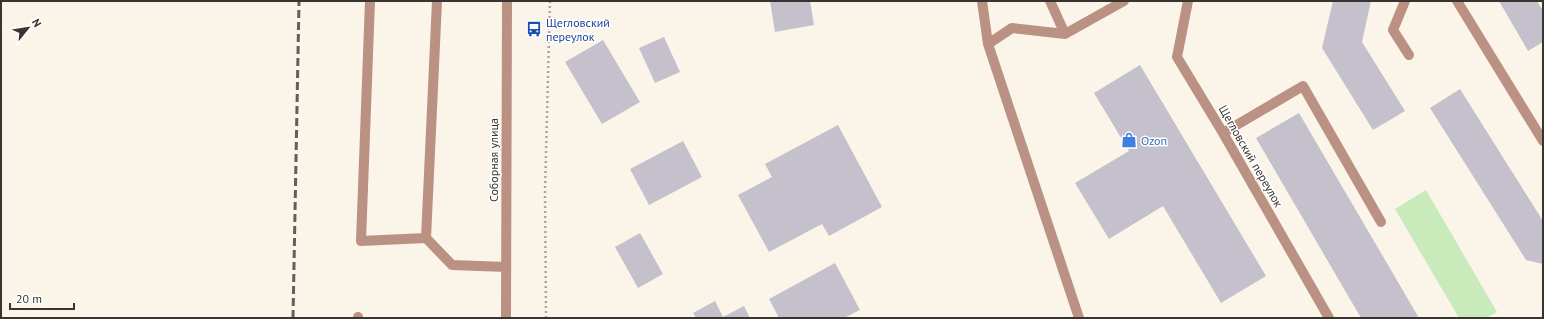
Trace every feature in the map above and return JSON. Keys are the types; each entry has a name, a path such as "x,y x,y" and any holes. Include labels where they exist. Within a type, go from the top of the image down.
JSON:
{"street":[{"path":"370,1 361,241 426,238"},
{"path":"437,1 426,238 452,266 506,267"},
{"name":"Соборная улица","path":"506,318 507,1"},
{"path":"982,1 988,44 1079,318"},
{"path":"1050,1 1066,34"},
{"path":"988,44 1012,28 1066,34 1124,1"},
{"name":"Щегловский переулок","path":"1188,1 1177,58 1223,133 1329,318"},
{"path":"1405,1 1393,30 1409,55"},
{"path":"1457,1 1543,141"},
{"path":"1223,133 1303,86 1381,222"}],"path":[{"path":"546,318 545,191 550,1"}],"green space":[{"path":"1426,190 1497,312 1486,318 1459,318 1395,209"}],"building":[{"path":"770,1 810,1 814,25 775,32"},
{"path":"1333,1 1371,1 1362,42 1405,111 1373,130 1322,48"},
{"path":"1499,1 1537,1 1543,11 1543,42 1528,51"},
{"path":"664,37 680,72 655,83 639,48"},
{"path":"603,40 640,102 602,124 565,62"},
{"path":"1140,65 1266,276 1221,303 1163,206 1109,239 1075,183 1129,151 1094,93"},
{"path":"1460,89 1543,221 1543,264 1526,260 1430,108"},
{"path":"1299,113 1419,318 1361,318 1256,138"},
{"path":"838,125 882,207 829,236 822,224 769,252 738,195 772,177 765,164"},
{"path":"683,141 702,177 649,205 630,169"},
{"path":"640,233 663,274 638,288 615,247"},
{"path":"835,263 860,310 844,318 779,318 769,299"},
{"path":"715,301 723,317 744,306 750,318 696,318 693,313"}],"railway":[{"path":"293,318 299,1"}],"place":[{"name":"Щегловский переулок","path":"534,29"},
{"name":"Ozon","path":"1129,140"}]}
